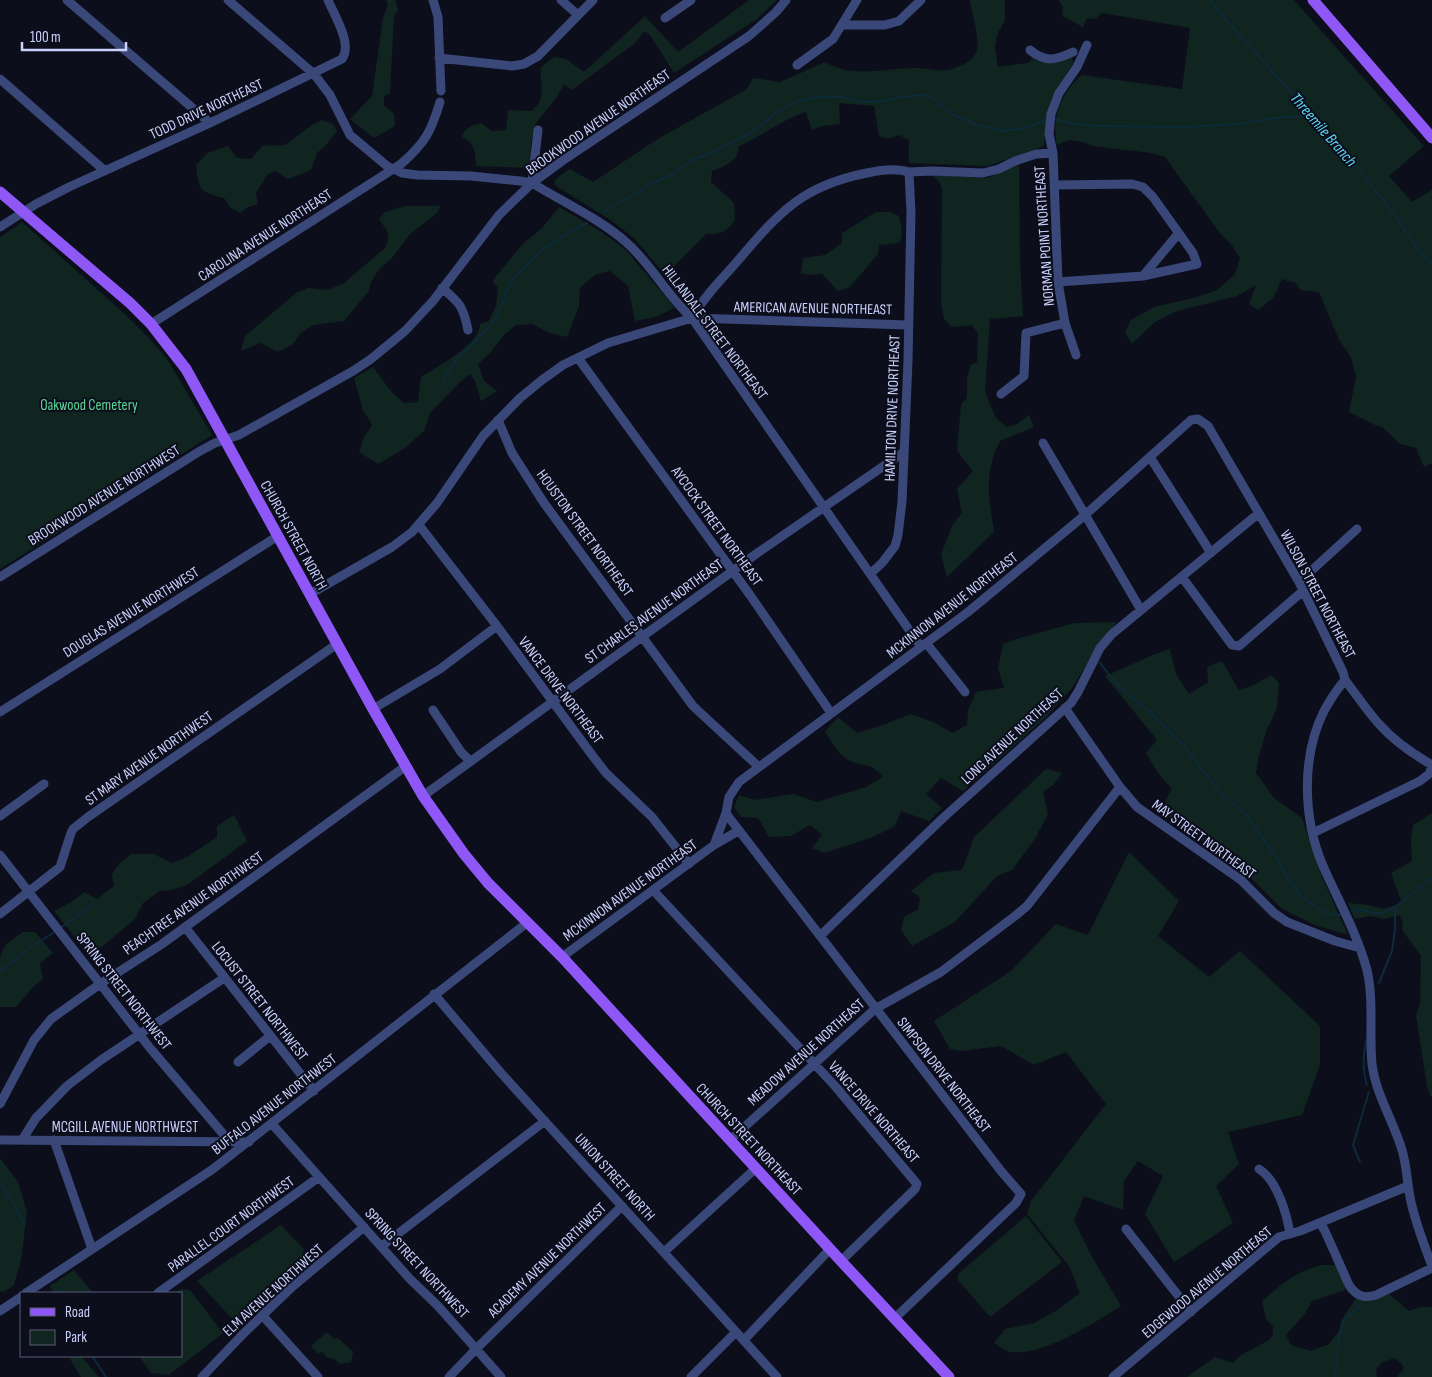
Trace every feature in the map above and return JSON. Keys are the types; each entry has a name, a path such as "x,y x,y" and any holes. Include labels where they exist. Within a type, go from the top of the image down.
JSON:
{"main road":[{"path":"1313,0 1432,138"},
{"name":"CHURCH STREET NORTH","path":"0,192 101,277 151,324 186,369 423,796 464,854 484,878 528,922"},
{"name":"CHURCH STREET NORTHEAST","path":"528,922 949,1377"}],"street":[{"path":"67,0 210,123"},
{"name":"HILLANDALE STREET NORTHEAST","path":"228,0 314,74 330,95 350,134 376,158 394,169 402,173 417,175 471,176 532,183 609,229 627,243 650,267 685,312 692,318 870,574 924,645 965,692"},
{"name":"TODD DRIVE NORTHEAST","path":"0,227 69,187 336,63 346,54 346,42 328,0"},
{"path":"433,0 438,17 441,91"},
{"path":"562,0 578,15"},
{"path":"440,58 512,66 524,64 538,56 593,0"},
{"path":"665,18 690,0"},
{"name":"BROOKWOOD AVENUE NORTHEAST","path":"225,439 239,435 371,360 405,331 424,311 499,215 532,183 749,36 776,12 786,0"},
{"path":"797,64 833,38 856,0"},
{"path":"842,25 885,25 900,21 921,0"},
{"name":"NORMAN POINT NORTHEAST","path":"1001,394 1024,376 1026,333 1064,323 1058,282 1055,185 1053,153 1049,134 1051,114 1059,93 1066,80 1077,67 1087,45 1060,58 1050,59 1039,57 1030,50"},
{"path":"0,79 106,171"},
{"name":"CAROLINA AVENUE NORTHEAST","path":"151,324 394,169 418,149 433,125 440,102"},
{"path":"532,183 538,130"},
{"path":"692,318 716,285 768,226 790,205 808,193 835,180 890,170 983,173 999,169 1036,154 1053,153"},
{"name":"HAMILTON DRIVE NORTHEAST","path":"870,574 891,552 898,535 902,502 908,324 909,172"},
{"path":"1055,185 1132,184 1143,187 1153,197 1178,234 1194,253 1197,264 1143,276 1058,282"},
{"path":"1143,276 1178,234"},
{"path":"442,288 459,302 465,312 468,330"},
{"name":"AMERICAN AVENUE NORTHEAST","path":"310,594 392,547 419,525 437,503 478,443 498,420 542,380 578,358 608,343 692,318 908,324"},
{"path":"1064,323 1076,355"},
{"name":"AYCOCK STREET NORTHEAST","path":"578,358 732,571 831,713"},
{"name":"MCKINNON AVENUE NORTHEAST","path":"714,845 726,813 728,797 740,782 1020,571 1191,420 1198,419"},
{"name":"WILSON STREET NORTHEAST","path":"1198,419 1208,426 1299,582 1343,672 1345,680 1388,734 1432,766"},
{"name":"HOUSTON STREET NORTHEAST","path":"498,420 512,453 544,503 693,706 759,767"},
{"name":"BROOKWOOD AVENUE NORTHWEST","path":"0,577 186,459 225,439"},
{"path":"1043,443 1140,610"},
{"name":"ST CHARLES AVENUE NORTHEAST","path":"423,796 732,571 904,452"},
{"path":"1150,456 1211,553"},
{"name":"LONG AVENUE NORTHEAST","path":"820,936 943,818 1066,708 1078,692 1100,648 1112,634 1259,513"},
{"name":"VANCE DRIVE NORTHEAST","path":"419,525 606,773 652,817 689,864"},
{"path":"1299,582 1357,529"},
{"name":"DOUGLAS AVENUE NORTHWEST","path":"0,712 278,536"},
{"path":"1182,577 1232,645 1239,646 1303,591"},
{"path":"374,710 440,669 497,626"},
{"name":"ST MARY AVENUE NORTHWEST","path":"0,914 60,867 73,829 337,644"},
{"path":"1320,1223 1349,1285 1358,1295 1370,1297 1376,1295 1432,1267 1419,1230 1408,1186 1406,1165 1397,1132 1376,1086 1372,1057 1369,986 1360,948 1323,865 1313,833 1308,800 1313,743 1324,711 1345,680"},
{"name":"MAY STREET NORTHEAST","path":"1066,708 1120,787 1137,807 1240,880 1274,913 1287,922 1334,942 1360,948"},
{"path":"433,710 461,752 470,761"},
{"name":"PEACHTREE AVENUE NORTHWEST","path":"0,1104 15,1074 41,1031 51,1019 185,926 406,766"},
{"path":"1313,833 1420,781 1430,774 1432,766"},
{"path":"0,816 44,784"},
{"name":"MEADOW AVENUE NORTHEAST","path":"730,1140 875,1008 941,972 1021,911 1120,787"},
{"path":"726,813 738,831"},
{"name":"MCKINNON AVENUE NORTHEAST","path":"562,957 714,845 738,831"},
{"name":"SIMPSON DRIVE NORTHEAST","path":"738,831 1001,1172 1021,1194 1016,1202 895,1318"},
{"name":"SPRING STREET NORTHWEST","path":"0,855 140,1034 230,1142"},
{"name":"VANCE DRIVE NORTHEAST","path":"653,890 834,1086 917,1184 915,1189 841,1261"},
{"name":"BUFFALO AVENUE NORTHWEST","path":"28,1292 214,1169 434,994 528,922"},
{"name":"LOCUST STREET NORTHWEST","path":"185,926 314,1091"},
{"path":"22,1140 36,1118 67,1086 101,1060 224,978"},
{"name":"UNION STREET NORTH","path":"434,994 545,1121 777,1377"},
{"path":"238,1062 270,1036"},
{"path":"382,1246 545,1121"},
{"name":"SPRING STREET NORTHWEST","path":"272,1124 410,1279 438,1306 501,1377"},
{"name":"MCGILL AVENUE NORTHWEST","path":"0,1140 249,1142"},
{"path":"54,1140 92,1249"},
{"path":"664,1252 755,1168"},
{"path":"1259,1169 1268,1176 1275,1188 1290,1234"},
{"name":"PARALLEL COURT NORTHWEST","path":"159,1292 319,1177"},
{"name":"EDGEWOOD AVENUE NORTHEAST","path":"1113,1377 1280,1237 1320,1223 1408,1186"},
{"name":"ACADEMY AVENUE NORTHWEST","path":"449,1377 622,1206"},
{"name":"ELM AVENUE NORTHWEST","path":"202,1377 292,1287 364,1227"},
{"path":"1126,1229 1191,1312"},
{"path":"744,1340 830,1249"},
{"path":"0,1311 20,1298"},
{"path":"262,1315 317,1377"},
{"path":"691,1377 736,1332"}],"green space":[{"path":"386,0 395,0 398,9 394,17 390,93 384,96 384,105 394,114 395,126 374,138 350,119 372,96 383,18 388,5"},
{"path":"749,0 777,0 757,19 674,73 650,35 644,31 635,43 572,90 564,84 557,97 536,123 531,142 530,168 476,166 475,153 472,146 462,137 465,131 471,126 481,123 492,131 506,130 508,110 532,111 540,100 542,90 541,67 554,57 566,59 584,72 645,16 678,52"},
{"path":"970,0 1005,0 1005,20 997,35 995,47 998,67 1027,63 1033,59 1047,63 1071,57 1074,63 1052,102 1044,146 988,166 909,163 909,140 899,135 888,139 879,136 874,106 839,103 840,124 822,126 812,130 806,112 797,115 739,146 734,160 712,171 711,182 734,203 735,220 722,232 706,234 665,275 636,240 612,221 556,186 554,181 570,169 593,182 656,140 747,89 753,78 780,82 825,62 847,70 858,71 903,68 945,70 958,67 973,58 977,48 977,34"},
{"path":"1058,0 1294,0 1424,146 1389,176 1412,202 1432,190 1432,463 1424,467 1416,448 1400,444 1382,427 1349,412 1356,377 1351,357 1339,340 1319,292 1300,290 1296,283 1282,279 1273,298 1258,310 1249,304 1256,285 1237,296 1177,311 1155,322 1132,344 1125,332 1131,320 1154,307 1197,297 1217,290 1235,274 1240,258 1165,157 1151,153 1093,146 1069,140 1057,145 1055,125 1059,107 1068,89 1082,75 1182,89 1190,28 1102,13 1095,19 1087,18 1083,27 1062,16 1063,7"},
{"path":"322,120 333,124 337,131 317,153 311,170 288,179 275,171 268,174 256,193 258,204 246,208 240,213 230,207 224,198 209,194 202,189 198,180 196,165 207,153 228,146 237,158 251,159 262,146 285,145"},
{"path":"1019,164 1020,263 1023,316 990,319 985,392 996,418 1007,427 1017,424 1029,415 1034,427 1000,441 989,476 989,497 994,532 947,577 941,554 953,524 962,513 957,489 973,471 957,451 961,404 967,398 967,378 971,365 977,362 978,333 972,325 952,327 944,319 941,302 942,188 939,181 932,175 987,178"},
{"path":"405,206 440,206 437,213 410,234 392,258 380,268 371,282 369,291 344,321 313,325 301,333 293,344 278,352 261,343 241,351 245,336 296,293 308,288 326,290 343,284 385,248 388,236 379,219 385,212"},
{"path":"559,207 600,231 625,249 675,308 655,317 635,321 628,286 610,271 595,275 580,288 579,306 567,337 549,333 533,324 516,325 505,334 490,353 478,364 484,381 497,391 481,401 474,379 470,374 430,413 424,431 405,448 378,464 359,452 364,437 372,425 363,410 354,378 373,367 390,390 404,403 418,402 421,377 465,348 478,332 480,324 489,321 496,306 498,288 493,282 497,275 523,244 542,228"},
{"path":"876,212 890,212 899,216 902,230 901,240 899,243 879,245 878,254 850,287 838,291 822,274 807,275 801,273 803,258 825,255 842,243 842,233"},
{"name":"Oakwood Cemetery","path":"22,222 149,338 167,359 212,435 0,569 0,237"},
{"path":"1117,622 1072,688 1046,717 963,791 941,778 926,794 942,808 929,821 901,811 895,826 873,837 824,853 812,848 822,835 810,825 791,836 769,837 758,818 741,817 734,807 739,795 755,800 793,794 817,802 866,787 883,777 870,766 855,763 845,758 834,745 825,731 838,717 857,733 911,714 933,722 953,733 967,725 968,710 976,692 1004,688 998,668 1003,644 1075,623"},
{"path":"1170,649 1176,674 1189,694 1208,682 1207,667 1222,661 1239,690 1252,686 1271,675 1279,683 1277,708 1266,732 1256,773 1274,798 1302,818 1322,877 1348,935 1315,925 1282,909 1247,874 1160,810 1172,789 1158,773 1146,753 1157,740 1105,676"},
{"path":"1046,769 1062,773 1054,784 1043,792 1048,814 1035,839 1012,870 997,876 955,922 912,946 901,930 904,917 918,909 920,898 911,891 934,873 962,870 974,837"},
{"path":"1432,813 1432,1096 1430,1096 1416,1015 1420,1004 1421,956 1402,930 1403,923 1399,915 1383,919 1371,916 1355,919 1348,903 1383,909 1402,903 1391,873 1412,861 1411,840 1413,825"},
{"path":"234,815 247,841 187,885 172,890 160,891 143,903 135,919 99,949 81,945 54,911 73,901 84,892 97,899 114,886 112,874 120,863 132,854 154,854 171,863 187,857 217,837 217,826"},
{"path":"1129,852 1179,901 1158,936 1209,977 1240,951 1320,1026 1320,1065 1302,1115 1228,1132 1239,1164 1216,1186 1233,1223 1174,1262 1145,1214 1163,1176 1138,1161 1124,1181 1123,1210 1084,1196 1074,1220 1091,1255 1121,1306 1083,1329 1052,1344 1023,1352 1011,1352 1004,1350 994,1343 1005,1329 1034,1323 1056,1311 1080,1293 1069,1266 1027,1214 1031,1201 1106,1104 1066,1052 1034,1065 1001,1046 961,1051 950,1049 934,1021 1011,971 1056,924 1088,935"},
{"path":"23,932 35,932 53,953 40,963 43,979 33,987 16,1007 0,1007 0,957 6,944"},
{"path":"0,1158 18,1182 27,1212 21,1260 14,1285 4,1292 0,1291"},
{"path":"1026,1216 1062,1262 990,1317 958,1280 958,1274"},
{"path":"281,1225 304,1249 302,1257 235,1322 197,1281"},
{"path":"1322,1265 1335,1265 1343,1278 1345,1290 1312,1301 1304,1315 1286,1335 1291,1345 1311,1351 1329,1344 1339,1331 1341,1321 1356,1298 1387,1292 1409,1311 1421,1307 1432,1307 1432,1377 1397,1377 1404,1368 1395,1358 1382,1362 1376,1369 1377,1377 1187,1377 1215,1357 1233,1363 1241,1355 1268,1341 1273,1335 1273,1326 1266,1319 1262,1301 1296,1275"},
{"path":"74,1270 92,1292 53,1292 50,1286"},
{"path":"181,1289 190,1290 223,1333 169,1375 151,1373 140,1357 182,1357 182,1292 176,1292"},
{"path":"327,1332 334,1339 338,1338 353,1352 351,1362 340,1364 334,1359 326,1357 322,1351 318,1354 311,1346"},
{"path":"69,1357 82,1357 99,1377 81,1377"}],"waterway":[{"name":"Threemile Branch","path":"1210,0 1345,152 1393,213 1416,247 1432,263"},
{"path":"603,212 655,182 673,174 692,160 711,153 754,131 779,111 797,101 820,97 842,97 861,102 886,101 899,97 924,95 931,97 953,115 970,121 970,123 1002,131 1026,128 1045,120"},
{"path":"1056,119 1073,124 1101,126 1185,127 1237,124 1282,117 1312,116"},
{"path":"443,382 452,365 492,324 498,315 510,285 526,265 554,242 587,223"},
{"path":"1100,663 1113,680 1150,712 1184,746 1219,791 1246,815 1303,898 1327,914 1340,915"},
{"path":"1379,983 1392,951 1395,930 1395,907 1432,878"},
{"path":"62,927 91,906"},
{"path":"1352,911 1383,913 1394,907"},
{"path":"0,971 53,933"},
{"path":"1367,1038 1364,1062 1367,1085"},
{"path":"1360,1162 1353,1145 1369,1092"},
{"path":"0,1183 16,1207 24,1226"},
{"path":"1335,1377 1339,1337 1344,1320 1361,1305"},
{"path":"93,1357 106,1377"}]}
